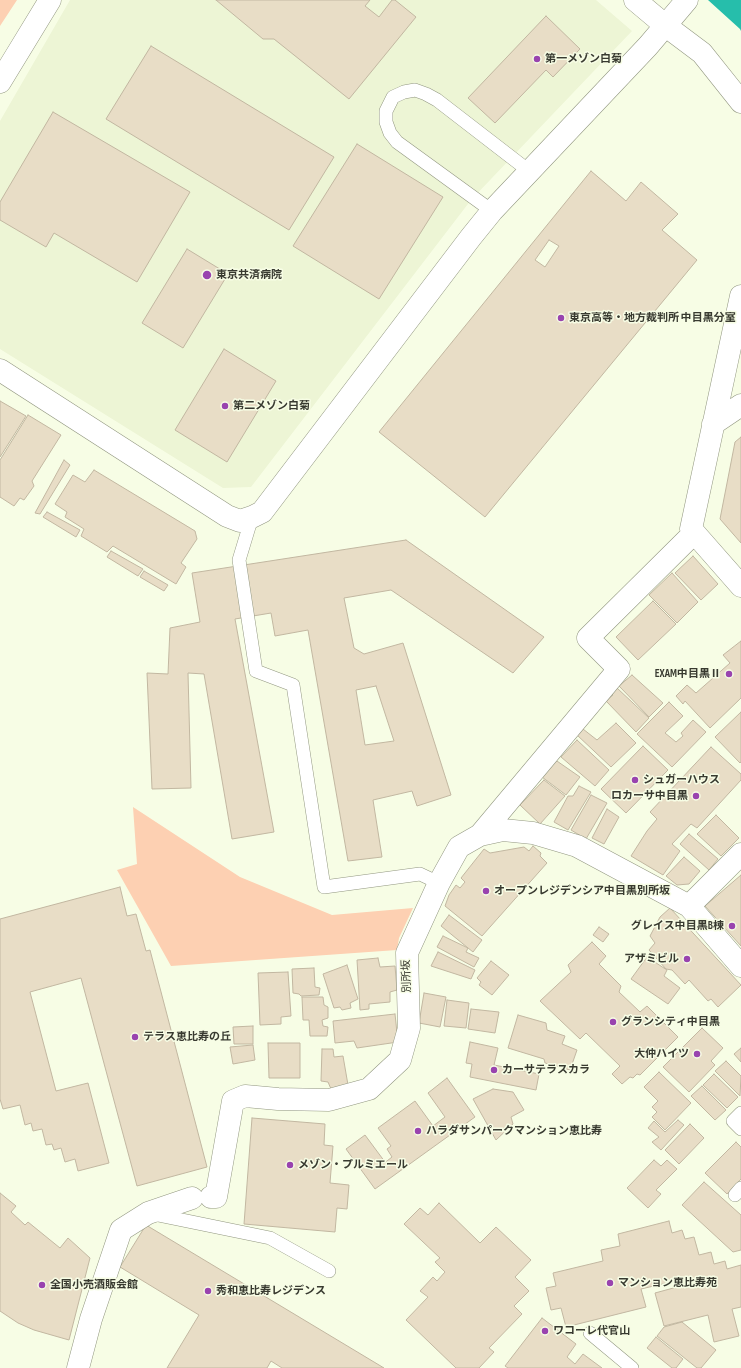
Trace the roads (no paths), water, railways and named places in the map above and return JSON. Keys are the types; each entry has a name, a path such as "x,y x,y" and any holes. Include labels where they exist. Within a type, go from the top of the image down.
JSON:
{"street":[{"path":"0,82 50,0"},
{"path":"635,0 702,53 741,102"},
{"path":"0,370 226,516 240,521 262,512 492,211 666,26 687,0"},
{"path":"741,296 690,529 741,586"},
{"path":"713,424 741,405"},
{"path":"480,835 619,669 588,638 694,533"},
{"name":"別所坂","path":"148,1213 201,1197 216,1197 233,1101 245,1096 278,1099 329,1100 369,1090 400,1060 409,1028 407,953 439,882 459,847 480,835 503,830 533,833 578,846 689,906"},
{"path":"741,854 689,906 741,966"},
{"path":"78,1368 91,1319 121,1230 148,1213"}],"lane":[{"path":"492,211 397,142 390,133 386,122 386,111 393,97 404,92 415,90 426,94 437,100 529,171"},
{"path":"252,517 239,560 256,671 293,685 324,887 420,874 439,882"},
{"path":"741,1113 733,1121 741,1129"},
{"path":"148,1213 270,1238 329,1271"},
{"path":"590,1333 632,1368"}],"water":[{"path":"708,0 741,0 741,31 740,29"}],"place":[{"name":"第一メゾン白菊","path":"537,59"},
{"name":"東京共済病院","path":"207,275"},
{"name":"東京高等・地方裁判所 中目黒分室","path":"561,318"},
{"name":"第二メゾン白菊","path":"225,406"},
{"name":"EXAM中目黒Ⅱ","path":"729,674"},
{"name":"シュガーハウス","path":"635,780"},
{"name":"ロカーサ中目黒","path":"696,796"},
{"name":"オープンレジデンシア中目黒別所坂","path":"486,891"},
{"name":"グレイス中目黒B棟","path":"732,926"},
{"name":"アザミビル","path":"687,959"},
{"name":"グランシティ中目黒","path":"613,1022"},
{"name":"テラス恵比寿の丘","path":"135,1037"},
{"name":"大仲ハイツ","path":"697,1054"},
{"name":"カーサテラスカラ","path":"494,1070"},
{"name":"ハラダサンパークマンション恵比寿","path":"418,1131"},
{"name":"メゾン・プルミエール","path":"290,1165"},
{"name":"マンション恵比寿苑","path":"610,1283"},
{"name":"全国小売酒販会館","path":"42,1285"},
{"name":"秀和恵比寿レジデンス","path":"208,1291"},
{"name":"ワコーレ代官山","path":"545,1331"}]}
